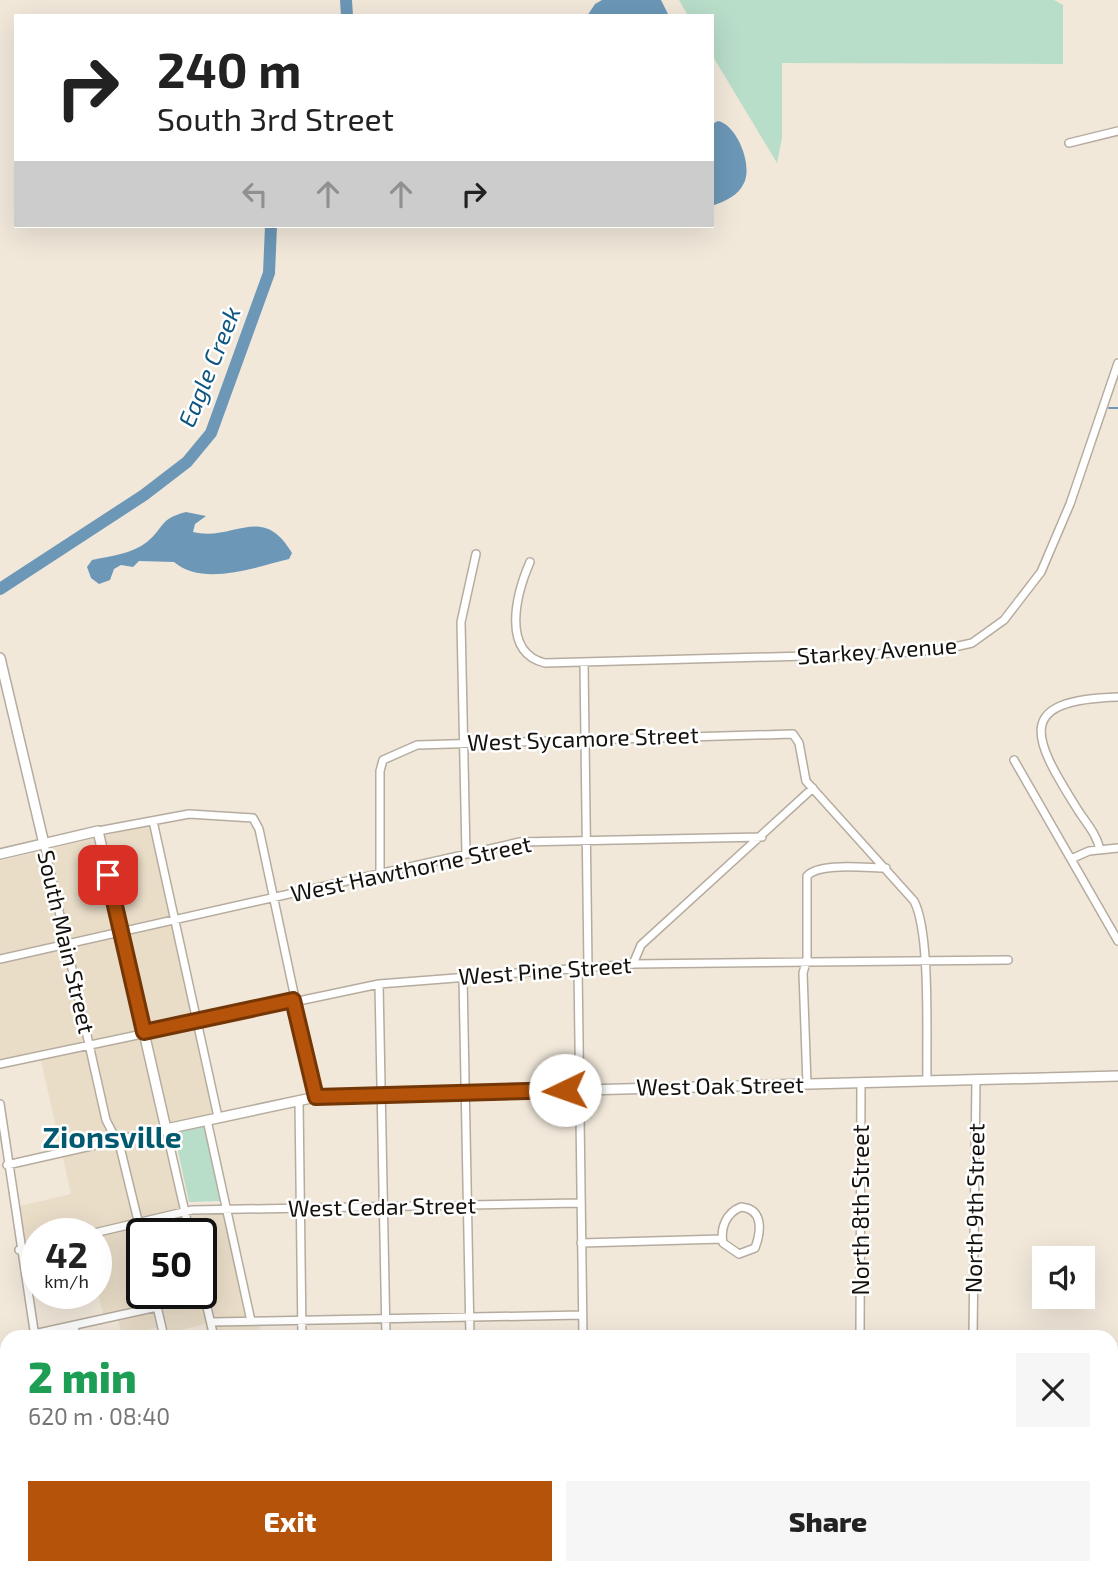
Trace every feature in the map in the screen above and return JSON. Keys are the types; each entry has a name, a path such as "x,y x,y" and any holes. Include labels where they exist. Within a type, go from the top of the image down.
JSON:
{"main road":[{"name":"South Main Street","path":"0,658 44,844"},
{"path":"0,854 98,831 166,1129"},
{"name":"West Oak Street","path":"166,1129 316,1097 1118,1076"}],"street":[{"path":"1069,143 1118,131"},
{"name":"Starkey Avenue","path":"530,562 521,582 515,620 522,647 539,661 584,663 955,649 972,643 1004,620 1041,572 1070,504 1118,363"},
{"path":"466,854 461,622 476,554"},
{"path":"584,663 588,967"},
{"path":"1100,849 1095,831 1077,809 1040,740 1041,725 1049,713 1067,702 1118,697"},
{"name":"West Sycamore Street","path":"380,872 380,771 383,760 417,745 787,732 797,739 803,775 813,788"},
{"path":"1014,760 1118,941"},
{"path":"633,964 641,945 813,788 915,901 920,911 927,1080"},
{"path":"98,831 189,814 253,818 259,829 293,1000 316,1097"},
{"path":"153,821 177,920 218,1117"},
{"name":"West Hawthorne Street","path":"0,959 520,842 762,837"},
{"name":"South Main Street","path":"44,844 106,1120 117,1140 137,1218"},
{"path":"1071,859 1100,849 1118,848"},
{"path":"807,1084 803,974 806,963 806,884 811,871 886,868"},
{"name":"West Pine Street","path":"0,1064 293,1000 379,984 633,964 1008,960"},
{"path":"578,968 583,1330"},
{"path":"463,977 470,1330"},
{"path":"379,984 386,1330"},
{"name":"North 9th Street","path":"973,1330 976,1079"},
{"name":"North 8th Street","path":"860,1330 861,1082"},
{"path":"299,1100 302,1330"},
{"path":"0,1104 19,1250 33,1330"},
{"path":"207,1119 251,1321"},
{"path":"166,1129 186,1218"},
{"name":"West Oak Street","path":"7,1165 166,1129"},
{"name":"West Cedar Street","path":"159,1218 185,1212 226,1209 580,1203"},
{"path":"581,1243 722,1239 732,1250 748,1253 755,1248 759,1238 759,1218 748,1207 733,1210 724,1224 722,1239"},
{"path":"54,1330 148,1309"},
{"path":"157,1309 162,1330"},
{"path":"208,1309 213,1330"},
{"path":"211,1322 582,1315"},
{"path":"74,1325 75,1330"}],"shaded area":[{"path":"149,825 214,1113 162,1124 185,1216 223,1214 249,1325 259,1325 259,1330 207,1330 205,1324 180,1330 167,1330 166,1326 146,1330 121,1330 116,1312 103,1314 102,1309 112,1309 112,1218 21,1218 21,1231 16,1207 71,1194 39,1052 0,1061 0,861"}],"green space":[{"path":"679,0 1054,0 1063,5 1063,64 782,63 782,138 777,163 714,58 714,14 687,14"},
{"path":"204,1126 220,1201 189,1202 174,1133"}],"water":[{"path":"602,0 661,0 668,14 588,14 595,4"},
{"path":"718,121 725,124 737,138 745,157 746,175 744,183 735,195 714,205 714,123"},
{"path":"186,512 206,516 195,524 193,532 208,534 258,527 270,530 281,538 292,553 289,559 230,573 200,573 174,562 139,561 133,567 121,565 114,569 110,580 99,584 91,578 87,567 92,560 121,554 141,546 167,521"}],"waterway":[{"name":"Eagle Creek","path":"346,0 347,14"},
{"name":"Eagle Creek","path":"0,589 144,495 187,462 211,433 269,273 271,228"},
{"path":"1109,408 1118,408"}],"district":[{"name":"Zionsville","path":"112,1138"}],"route":[{"path":"108,875 144,1032 293,1000 316,1097 565,1090"}]}
